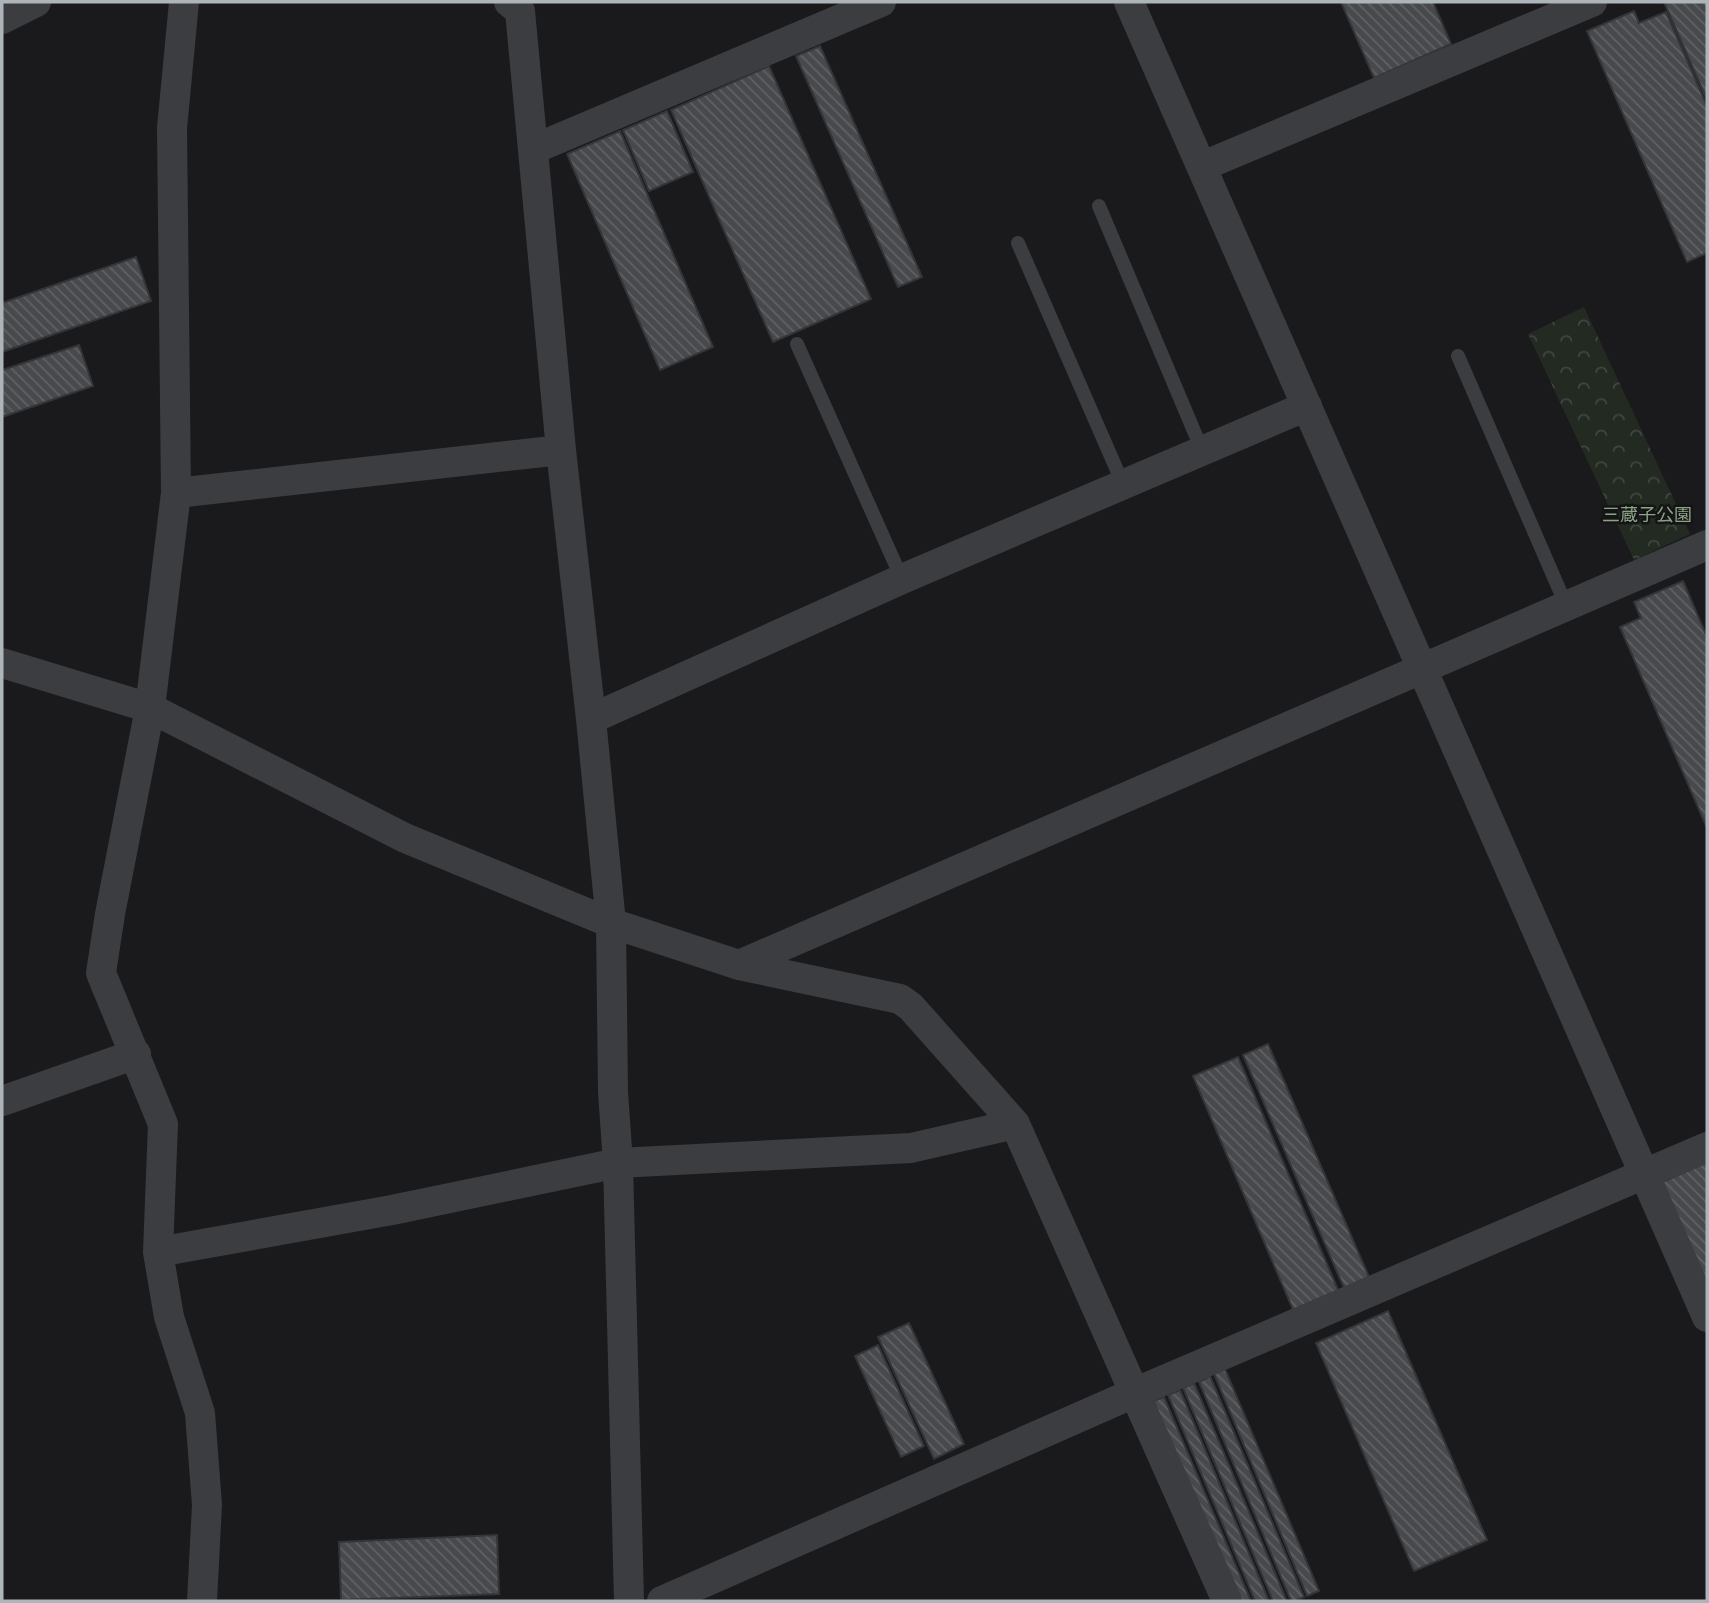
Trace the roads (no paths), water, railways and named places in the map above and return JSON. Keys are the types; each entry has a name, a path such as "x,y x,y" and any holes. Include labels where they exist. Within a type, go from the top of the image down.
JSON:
{"street":[{"path":"2,19 36,2"},
{"path":"184,2 172,128 176,493 150,708 101,973 163,1124 158,1252 169,1317 200,1413 207,1505 202,1601"},
{"path":"509,2 520,11 561,450 592,719 611,923 613,1092 618,1163 629,1601"},
{"path":"534,149 881,2"},
{"path":"1129,2 1707,1317"},
{"path":"1203,166 1592,2"},
{"path":"592,719 902,579 1307,406"},
{"path":"176,493 561,450"},
{"path":"739,965 1707,545"},
{"path":"2,663 150,708 405,838 611,923 739,965 900,999 911,1007 1015,1125 1227,1601"},
{"path":"2,1101 136,1054"},
{"path":"158,1252 392,1210 618,1163 911,1148 1015,1125"},
{"path":"662,1601 1135,1393 1707,1147"}],"lane":[{"path":"1099,206 1202,450"},
{"path":"1018,243 1123,484"},
{"path":"797,344 902,579"},
{"path":"1458,356 1566,605"}],"park label":[{"name":"三蔵子公園","path":"1647,515"}]}
